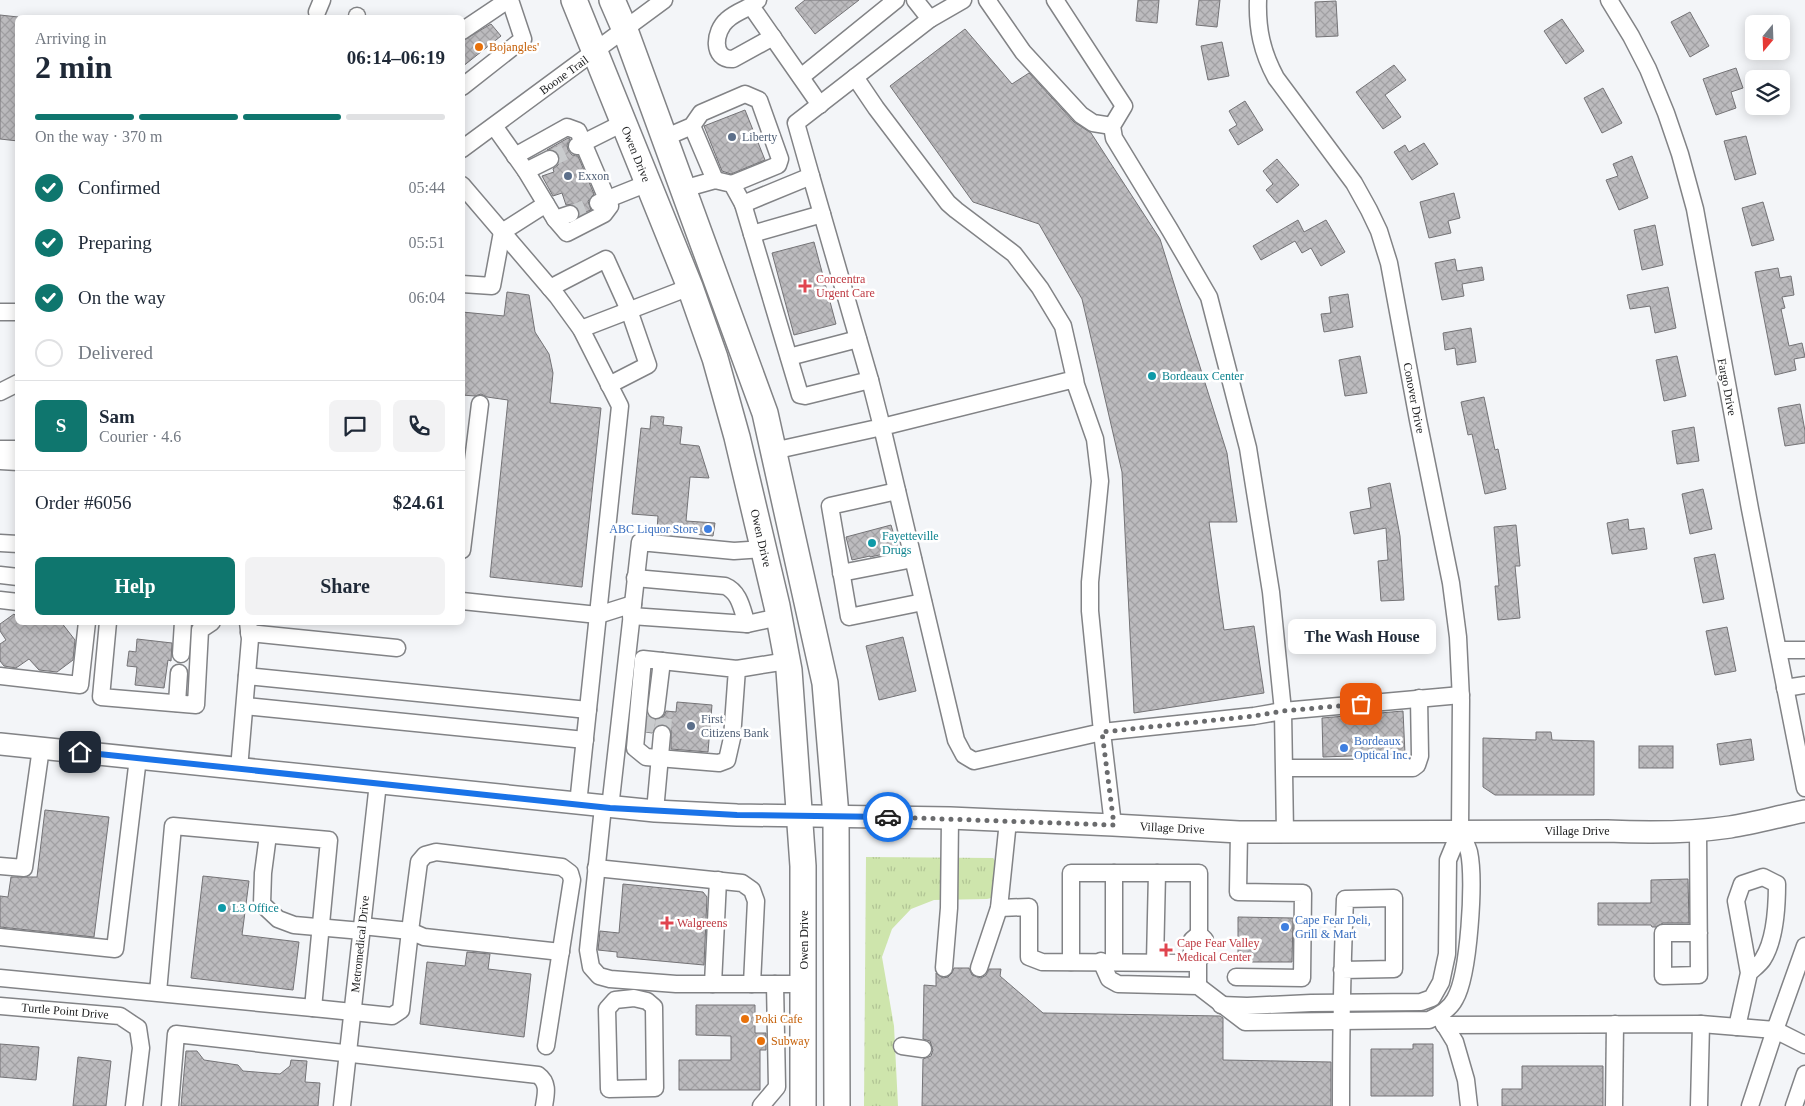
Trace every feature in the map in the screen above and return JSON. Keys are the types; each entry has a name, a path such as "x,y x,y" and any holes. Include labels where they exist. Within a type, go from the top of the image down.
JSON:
{"highway":[{"name":"Owen Drive","path":"574,0 690,287 715,358 737,437 779,617 787,661 803,866 803,1106"},
{"path":"612,0 625,30 765,413 825,682 836,816 837,1106"}],"main road":[{"name":"Village Drive","path":"0,744 606,807 737,815 950,818 1239,832 1607,831 1654,833 1731,827 1805,811"}],"street":[{"path":"465,30 509,0 523,38 465,85"},
{"name":"Boone Trail","path":"465,147 664,0"},
{"path":"801,77 896,0"},
{"path":"915,0 930,19"},
{"path":"963,0 930,19 796,123 870,380 956,740 964,756 974,761 1102,732 1254,716 1283,711 1461,695"},
{"path":"987,0 1023,52 1080,115 1093,123 1112,126"},
{"path":"1055,0 1124,106 1112,126 1114,138 1209,296 1248,448 1271,592 1283,711 1285,832"},
{"name":"Conover Drive","path":"1258,0 1258,21 1266,60 1276,78 1354,183 1376,224 1389,263 1451,583 1458,636 1461,695 1460,831"},
{"name":"Fargo Drive","path":"1609,0 1635,45 1666,113 1680,154 1692,200 1805,788"},
{"path":"773,37 732,59 726,59 717,49 719,29 726,20 755,3 773,37 820,105"},
{"path":"855,77 876,108 948,203 1014,254 1040,288 1062,326 1075,379 1095,439 1100,481 1090,582 1090,611 1102,732 1114,825"},
{"path":"664,138 692,126 701,113 745,94 758,100 780,159 778,165 732,184 715,180 683,188"},
{"path":"581,145 623,123"},
{"path":"494,126 515,156 526,171 546,204 562,217 567,233 604,214 610,206 603,201 581,145 578,131 567,127 515,156"},
{"path":"692,126 715,180"},
{"path":"526,171 550,159"},
{"path":"743,204 811,176"},
{"path":"603,201 648,183"},
{"path":"732,184 743,204 800,395 805,396 870,380"},
{"path":"468,204 502,232 550,288 581,329 620,406 578,804"},
{"path":"465,284 492,286 502,232 546,204"},
{"path":"752,234 822,214"},
{"path":"550,288 606,259 629,310 648,365 609,385"},
{"path":"581,329 690,287"},
{"path":"0,312 15,312"},
{"path":"789,357 858,339"},
{"path":"773,451 882,427 1075,379"},
{"path":"0,392 15,384"},
{"path":"465,526 480,404"},
{"path":"0,448 13,460"},
{"path":"897,491 830,506 849,617 923,602"},
{"path":"0,542 15,544"},
{"path":"764,549 734,552 640,542 606,807 596,868 588,950 591,967 599,976 610,979 713,984 804,984"},
{"path":"841,573 913,559"},
{"path":"0,575 15,576"},
{"path":"636,578 725,586 732,589 738,598 747,624"},
{"path":"0,600 15,602"},
{"path":"465,601 598,615 632,610 747,624 779,617"},
{"path":"0,676 80,684 87,625"},
{"path":"108,625 100,697 196,704 201,625"},
{"path":"181,654 183,625"},
{"path":"239,769 250,639 248,628 397,648"},
{"path":"1778,650 1805,650"},
{"path":"657,660 635,748 651,757 719,763 727,760 732,738 738,669"},
{"path":"657,660 738,669 787,661"},
{"path":"656,710 657,660"},
{"path":"177,703 179,673"},
{"path":"247,676 588,710"},
{"path":"1785,688 1805,685"},
{"path":"1285,768 1413,768 1417,765 1420,756 1419,698"},
{"path":"244,706 585,740"},
{"path":"654,733 651,757 655,811"},
{"path":"0,866 24,868 41,748"},
{"path":"0,937 116,949 138,758"},
{"name":"Metromedical Drive","path":"342,1106 378,783"},
{"path":"944,968 949,908 950,818"},
{"path":"979,968 999,908 1008,821"},
{"path":"158,992 173,826 329,840 313,1008"},
{"path":"1221,1005 1422,1002 1432,998 1441,982 1447,954 1448,860 1460,831"},
{"path":"1442,1020 1455,1000 1465,970 1471,878 1468,852 1460,831"},
{"path":"1698,831 1699,933"},
{"path":"1236,977 1302,978 1303,893 1238,892 1239,832"},
{"path":"268,834 263,872 262,904 278,919 294,925 410,931 424,938 561,952"},
{"path":"0,978 392,1016 401,1010 418,862 425,854 436,852 562,867 570,872 572,880 546,1046"},
{"path":"596,868 742,882 752,890 756,901 752,984"},
{"path":"1071,962 1071,873 1199,873 1200,934 1192,940 1192,955 1198,961 1198,986"},
{"path":"1114,873 1108,961 1109,979 1118,984 1198,986 1246,1022 1442,1020 1701,1024 1775,1030 1805,1045"},
{"path":"1155,962 1157,873"},
{"path":"1737,1027 1749,973 1736,901 1742,884 1763,877 1777,884 1776,909 1770,942 1763,958 1749,973"},
{"path":"713,984 718,880"},
{"path":"1341,1106 1340,1021 1341,1003 1342,970 1345,899 1394,898 1394,969 1342,970"},
{"path":"999,908 1028,907 1030,957 1042,962 1198,961"},
{"path":"1750,1106 1805,946"},
{"path":"646,1001 654,982"},
{"path":"56,1010 59,983"},
{"path":"761,1106 777,1087 775,984"},
{"path":"634,998 646,1001 654,1008 655,1088 609,1089 607,1009 615,1000 634,998"},
{"path":"1432,998 1455,1042 1466,1080 1468,1106"},
{"name":"Turtle Point Drive","path":"0,1006 120,1016 138,1028 141,1048 134,1106"},
{"path":"1614,1106 1615,1024"},
{"path":"1699,1106 1701,1024"},
{"path":"170,1106 176,1034 538,1075 543,1079 546,1087 544,1106"},
{"path":"902,1046 923,1049"},
{"path":"1794,1106 1805,1074"}],"green space":[{"path":"866,857 993,858 998,865 996,897 987,899 934,900 911,909 892,929 882,957 894,1026 898,1106 864,1106"}],"building":[{"path":"805,0 859,0 815,34 795,8"},
{"path":"1138,0 1159,0 1157,23 1136,21"},
{"path":"1199,0 1220,0 1217,27 1196,25"},
{"path":"1336,1 1338,36 1316,37 1315,2"},
{"path":"1690,12 1709,46 1690,57 1671,22"},
{"path":"0,15 15,17 15,141 0,139"},
{"path":"1562,19 1584,51 1566,64 1544,31"},
{"path":"491,24 501,36 465,65 465,39"},
{"name":"Bordeaux Center","path":"965,29 1012,84 1029,73 1074,122 1091,133 1160,239 1227,453 1237,522 1209,522 1224,630 1254,626 1264,693 1134,713 1122,472 1082,299 1039,224 973,202 890,86"},
{"path":"1222,42 1229,76 1208,80 1201,46"},
{"path":"1394,65 1406,80 1385,95 1401,117 1383,129 1356,92"},
{"path":"1736,68 1743,88 1731,92 1736,108 1716,115 1703,79"},
{"path":"1603,88 1622,123 1602,133 1584,98"},
{"path":"1245,101 1263,130 1238,145 1229,130 1237,125 1229,111"},
{"path":"745,110 765,160 731,174 722,171 704,126"},
{"path":"1746,136 1756,174 1735,180 1724,141"},
{"path":"568,138 570,139 567,145 568,150 572,155 578,156 594,194 588,201 591,210 580,214 576,206 572,204 566,205 562,193 553,196 542,176 554,172 553,169 560,160 556,151 547,150"},
{"path":"1424,143 1438,164 1412,180 1394,152 1405,145 1409,152"},
{"path":"1632,156 1648,198 1619,210 1606,180 1618,176 1613,164"},
{"path":"1277,159 1299,185 1277,203 1266,190 1273,184 1263,171"},
{"path":"1454,193 1460,218 1448,221 1451,233 1429,238 1420,202"},
{"path":"1763,202 1774,240 1752,246 1742,208"},
{"path":"1298,220 1304,232 1326,220 1345,252 1321,266 1311,248 1302,253 1295,241 1261,260 1253,246"},
{"path":"1655,225 1663,265 1642,270 1634,230"},
{"path":"814,242 836,324 794,335 772,253"},
{"path":"1455,259 1457,271 1482,267 1484,280 1462,284 1464,296 1442,300 1435,263"},
{"path":"1778,268 1780,278 1791,276 1794,295 1782,297 1785,308 1781,309 1789,346 1802,343 1805,357 1794,359 1796,370 1775,375 1755,272"},
{"path":"1668,287 1676,328 1655,333 1650,306 1630,309 1627,295"},
{"path":"507,292 529,295 535,332 549,354 553,373 550,403 601,408 582,587 490,577 508,400 487,397 481,394 475,396 465,395 465,312 504,316"},
{"path":"1348,294 1353,327 1324,332 1321,314 1331,313 1329,297"},
{"path":"1471,328 1476,362 1457,365 1455,348 1445,350 1443,333"},
{"path":"1360,356 1367,393 1345,396 1339,360"},
{"path":"1677,356 1686,396 1664,401 1656,360"},
{"path":"1484,397 1495,450 1498,449 1506,489 1485,494 1472,434 1468,435 1461,402"},
{"path":"1800,404 1805,431 1805,443 1785,446 1778,408"},
{"path":"651,416 664,417 663,425 682,427 680,444 699,446 709,478 690,477 686,521 715,523 713,536 657,530 658,516 632,514 641,428 650,429"},
{"path":"1694,427 1699,461 1677,464 1672,431"},
{"path":"1390,483 1400,536 1404,600 1381,601 1378,561 1388,560 1386,528 1354,534 1350,512 1371,508 1368,488"},
{"path":"1703,489 1712,529 1690,534 1682,494"},
{"path":"1628,519 1629,530 1644,528 1647,549 1612,554 1607,523"},
{"name":"Fayetteville Drugs","path":"891,525 898,548 884,552 884,554 852,560 846,537"},
{"path":"1516,525 1520,566 1515,566 1520,618 1498,620 1495,586 1499,586 1494,527"},
{"path":"1715,554 1724,599 1703,603 1694,558"},
{"path":"14,614 15,625 63,625 75,640 73,660 57,672 39,670 29,659 16,668 4,666 0,661 0,644 6,640 0,631 0,624"},
{"path":"1727,627 1736,671 1715,675 1706,631"},
{"path":"903,637 916,691 879,700 866,646"},
{"path":"137,639 172,643 171,661 168,660 164,688 135,685 137,667 127,666 129,651 136,652"},
{"path":"677,702 712,705 708,752 671,749 671,730 663,724 657,725 652,733 646,732 648,716 655,720 664,716 666,711 676,712"},
{"path":"1403,711 1405,754 1323,757 1322,718"},
{"path":"1536,732 1551,732 1552,740 1594,741 1594,795 1495,795 1483,787 1483,738 1536,740"},
{"path":"1751,739 1754,760 1720,765 1717,744"},
{"path":"1639,746 1673,746 1673,768 1639,768"},
{"path":"45,810 109,817 94,937 0,927 0,896 8,897 11,877 37,877"},
{"name":"L3 Office","path":"203,876 249,881 242,935 299,942 293,990 191,978"},
{"path":"1688,879 1689,923 1663,923 1656,927 1651,925 1598,925 1598,903 1651,903 1651,880"},
{"name":"Walgreens","path":"623,884 703,892 707,897 704,965 617,957 617,952 598,950 600,931 619,933"},
{"path":"1238,917 1293,918 1292,962 1238,962"},
{"path":"467,952 490,954 488,969 531,974 524,1037 420,1024 427,962 465,966"},
{"path":"954,968 969,968 972,975 981,978 986,975 989,969 1001,969 1000,976 1043,1013 1220,1016 1223,1018 1223,1060 1331,1062 1331,1106 922,1106 923,1059 931,1056 933,1050 930,1041 923,1039 924,985 936,986 936,973 943,978 948,977"},
{"path":"696,1005 755,1005 755,1033 766,1033 766,1050 760,1050 760,1090 679,1090 679,1060 731,1060 731,1036 696,1035"},
{"path":"0,1044 39,1047 36,1080 0,1077"},
{"path":"1413,1044 1433,1044 1433,1096 1371,1096 1371,1049 1413,1049"},
{"path":"186,1051 197,1051 204,1060 238,1065 243,1071 280,1074 290,1066 291,1060 307,1061 305,1082 320,1083 318,1106 181,1106"},
{"path":"78,1057 111,1061 106,1106 73,1106"},
{"path":"1522,1066 1603,1066 1603,1106 1502,1106 1502,1089 1522,1089"}],"tunnel":[{"path":"550,159 577,146"},
{"path":"570,214 598,203"},
{"path":"646,732 648,709"},
{"path":"662,734 665,711"}],"way so far":[{"path":"888,817 1114,825 1102,732 1361,704"}],"place":[{"name":"Bojangles'","path":"479,47"},
{"name":"Liberty","path":"732,137"},
{"name":"Exxon","path":"568,176"},
{"name":"Concentra Urgent Care","path":"805,286"},
{"name":"Bordeaux Center","path":"1152,376"},
{"name":"ABC Liquor Store","path":"708,529"},
{"name":"Fayetteville Drugs","path":"872,543"},
{"name":"The Wash House","path":"1361,704"},
{"name":"First Citizens Bank","path":"691,726"},
{"name":"Bordeaux Optical Inc.","path":"1344,748"},
{"name":"L3 Office","path":"222,908"},
{"name":"Walgreens","path":"667,923"},
{"name":"Cape Fear Deli, Grill & Mart","path":"1285,927"},
{"name":"Cape Fear Valley Medical Center","path":"1166,950"},
{"name":"Poki Cafe","path":"745,1019"},
{"name":"Subway","path":"761,1041"}],"route":[{"path":"80,752 610,808 737,815 888,817"}]}
